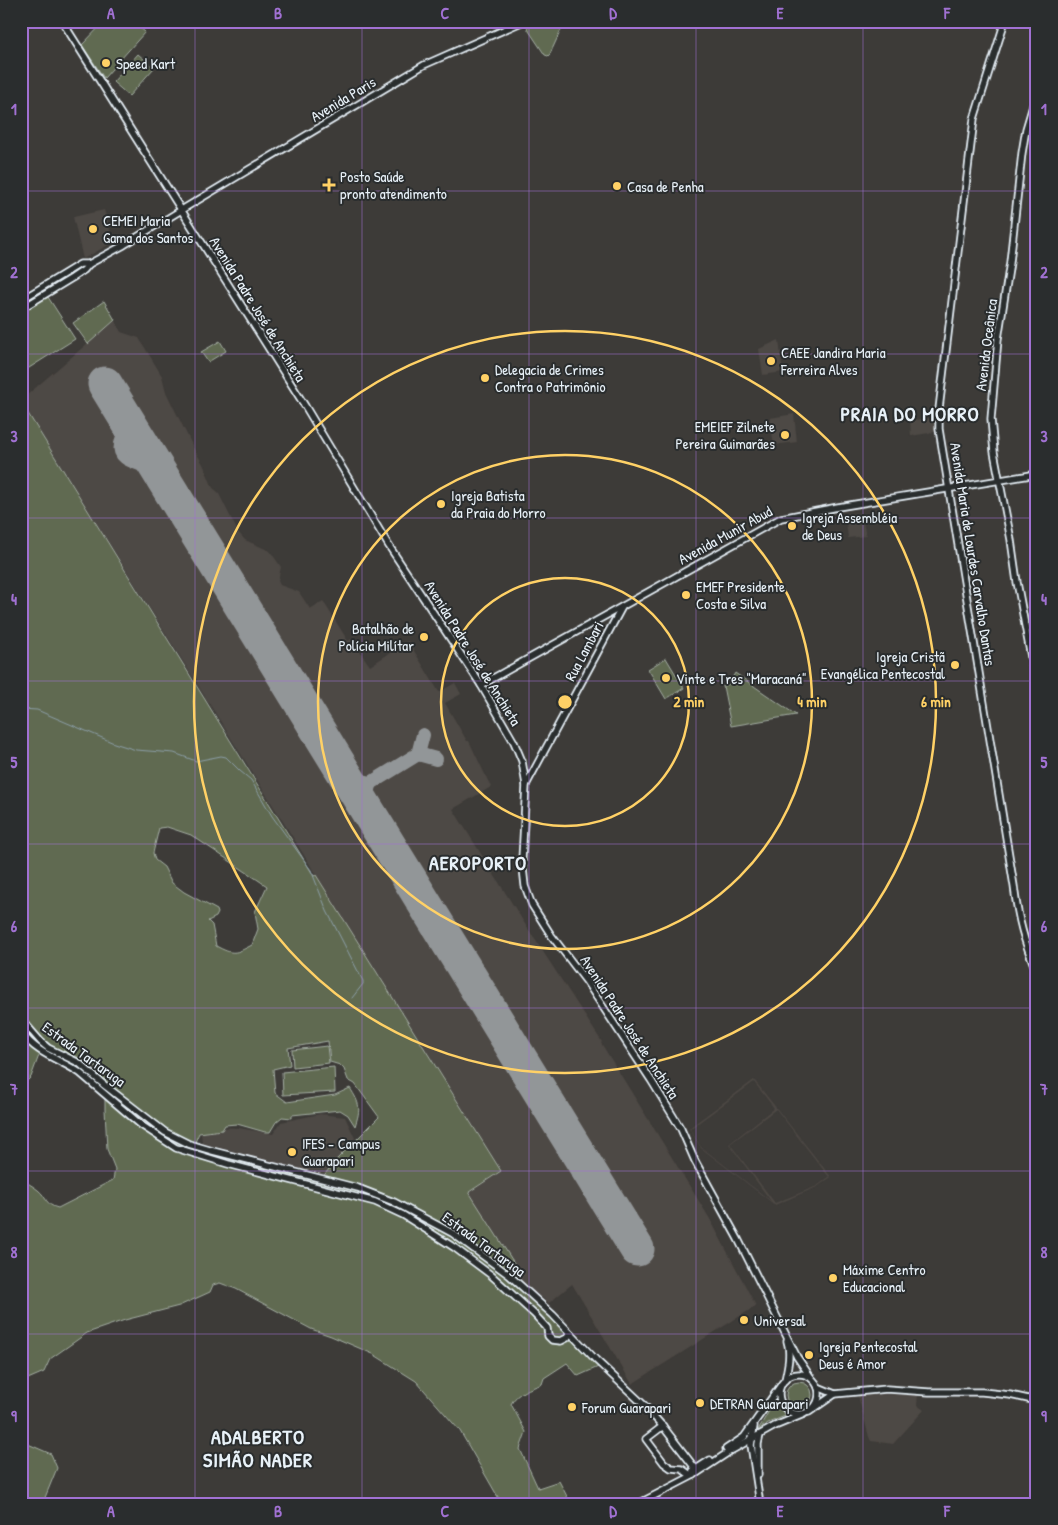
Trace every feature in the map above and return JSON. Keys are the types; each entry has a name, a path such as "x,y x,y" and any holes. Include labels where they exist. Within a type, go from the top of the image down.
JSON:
{"street":[{"name":"Avenida Padre José de Anchieta","path":"62,21 305,406 389,546 481,685 514,742 522,761 526,786 522,858 525,886 532,905 592,989 681,1129 695,1161 738,1239 797,1357 812,1379"},
{"name":"Avenida Paris","path":"89,264 124,245 424,65 524,21"},
{"name":"Avenida Maria de Lourdes Carvalho Dantas","path":"1005,21 974,119 950,331 939,409 949,489 1018,916 1022,933 1037,972"},
{"name":"Avenida Oceânica","path":"1037,92 1026,129 1022,153 992,398 992,430 1037,690"},
{"path":"21,300 80,264 89,264"},
{"path":"21,308 84,270 89,264"},
{"name":"Avenida Munir Abud","path":"481,685 781,518 1037,474"},
{"name":"Rua Lambari","path":"526,786 622,607"},
{"name":"Estrada Tartaruga","path":"21,1019 40,1042 79,1063 165,1132 177,1138 213,1151 358,1188 394,1202 452,1233 509,1275 549,1311 663,1426 694,1472"},
{"name":"Estrada Tartaruga","path":"21,1032 33,1047 80,1073 141,1125 176,1148 237,1167 375,1202 403,1215 434,1233 484,1269 534,1314 547,1328 548,1336 555,1341 564,1340 570,1333"},
{"name":"Avenida Padre José de Anchieta","path":"781,1325 788,1347 789,1363 786,1380"},
{"path":"638,1504 681,1482 741,1439 754,1424 781,1385 792,1376 798,1374 806,1375 812,1379 818,1387 818,1401 807,1413 793,1414 783,1407 780,1401 781,1385"},
{"path":"818,1387 835,1394"},
{"path":"663,1426 646,1439 664,1463 671,1468 694,1472 775,1426 807,1413 835,1394 887,1388 929,1392 982,1392 1037,1401"},
{"path":"754,1424 750,1440 760,1504"},
{"path":"758,1489 758,1444 760,1435"},
{"path":"732,1450 743,1448 747,1451 753,1464"}],"shaded area":[{"name":"CEMEI Maria Gama dos Santos","path":"104,210 114,242 83,259 73,217"},
{"path":"115,320 121,332 139,338 162,376 166,392 203,464 213,488 218,492 238,532 245,540 270,551 281,567 278,581 280,585 299,592 310,609 323,601 348,641 351,639 370,666 408,641 439,692 455,683 461,694 445,703 467,741 469,741 491,787 453,809 602,1042 710,1219 756,1306 632,1384 572,1284 549,1303 522,1283 508,1262 468,1193 501,1171 21,402 21,400"},
{"name":"CAEE Jandira Maria Ferreira Alves","path":"779,340 783,372 763,375 759,349"},
{"name":"EMEIEF Zilnete Pereira Guimarães","path":"794,414 797,442 774,445 770,418"},
{"path":"934,418 935,432 911,436 910,420"},
{"path":"861,513 866,536 848,538 845,514"},
{"path":"754,1080 831,1177 817,1187 775,1205 701,1148 689,1128","holes":["754,1082 774,1108 729,1144 771,1201 701,1147 690,1129","776,1109 829,1177 817,1186 775,1203 730,1144"]},
{"name":"IFES - Campus Guarapari","path":"320,1114 345,1117 355,1138 341,1161 324,1175 202,1143 201,1132 214,1127 239,1128 273,1134 281,1122"},
{"path":"876,1394 918,1395 917,1405 924,1410 893,1444 871,1441 869,1437 858,1396"}],"green space":[{"name":"Speed Kart","path":"105,21 132,21 145,32 104,78 82,45"},
{"path":"537,21 565,21 548,56 545,55 527,28"},
{"path":"138,54 154,68 129,96 113,82"},
{"path":"46,294 75,339 21,373 21,310"},
{"path":"104,301 115,320 88,344 73,323"},
{"path":"220,341 226,351 208,362 201,352"},
{"path":"21,402 314,876 316,875 501,1171 469,1192 521,1274 515,1278 605,1364 578,1376 567,1363 544,1378 542,1384 520,1394 511,1404 526,1432 520,1449 538,1488 559,1481 571,1504 502,1504 460,1431 416,1381 373,1354 311,1329 236,1289 220,1283 213,1285 210,1292 179,1306 125,1320 87,1333 50,1359 44,1372 21,1382 21,1178 38,1190 48,1203 58,1208 113,1180 115,1169 107,1149 105,1109 105,1099 112,1087 99,1075 94,1063 46,1044 31,1077 27,1081 21,1081","holes":["167,827 191,835 267,886 255,912 258,929 252,945 234,952 226,951 216,946 212,925 208,921 216,917 217,910 184,892 172,883 164,867 155,860 153,853 159,828","328,1041 330,1062 340,1065 344,1069 348,1080 355,1084 379,1117 338,1158 321,1179 220,1153 195,1142 199,1133 222,1130 225,1125 237,1124 270,1132 276,1122 282,1117 292,1118 292,1115 340,1110 348,1115 355,1126 358,1106 350,1088 335,1095 287,1102 275,1093 273,1069 290,1065 288,1048"]},
{"name":"Vinte e Tres \"Maracaná\"","path":"666,658 684,688 666,699 648,669"},
{"path":"735,673 796,715 731,726 723,686 729,684"},
{"path":"327,1046 329,1063 293,1067 292,1050"},
{"path":"334,1067 335,1092 283,1095 282,1072"},
{"path":"799,1382 808,1386 812,1395 808,1404 799,1408 790,1404 786,1395 790,1386"},
{"path":"777,1397 781,1407 790,1414 768,1423 758,1430"},
{"path":"21,1441 51,1454 57,1468 44,1500 45,1504 21,1504"}],"waterway":[{"path":"21,709 37,710 114,743 136,750 174,753 196,761 221,756 226,757 251,780 272,816 311,870 327,911 363,981 363,984 352,998"}],"taxiway":[{"path":"131,427 124,434 121,450 123,455 131,461 151,469 168,487"},
{"path":"340,767 354,779 371,783 418,754 423,735"},
{"path":"418,754 436,759"},
{"path":"371,783 368,800 372,818"}],"runway":[{"path":"105,384 637,1249"}],"place":[{"name":"Speed Kart","path":"106,63"},
{"name":"Posto Saúde pronto atendimento","path":"329,185"},
{"name":"Casa de Penha","path":"617,186"},
{"name":"CEMEI Maria Gama dos Santos","path":"93,229"},
{"name":"CAEE Jandira Maria Ferreira Alves","path":"771,361"},
{"name":"Delegacia de Crimes Contra o Patrimônio","path":"485,378"},
{"name":"EMEIEF Zilnete Pereira Guimarães","path":"785,435"},
{"name":"Igreja Batista da Praia do Morro","path":"441,504"},
{"name":"Igreja Assembléia de Deus","path":"792,526"},
{"name":"EMEF Presidente Costa e Silva","path":"686,595"},
{"name":"Batalhão de Polícia Milítar","path":"424,637"},
{"name":"Igreja Cristã Evangélica Pentecostal","path":"955,665"},
{"name":"Vinte e Tres \"Maracaná\"","path":"666,678"},
{"name":"IFES - Campus Guarapari","path":"292,1152"},
{"name":"Máxime Centro Educacional","path":"833,1278"},
{"name":"Universal","path":"744,1320"},
{"name":"Igreja Pentecostal Deus é Amor","path":"809,1355"},
{"name":"DETRAN Guarapari","path":"700,1403"},
{"name":"Forum Guarapari","path":"572,1407"}],"district":[{"name":"PRAIA DO MORRO","path":"910,413"},
{"name":"AEROPORTO","path":"478,862"},
{"name":"ADALBERTO SIMÃO NADER","path":"258,1448"}]}
